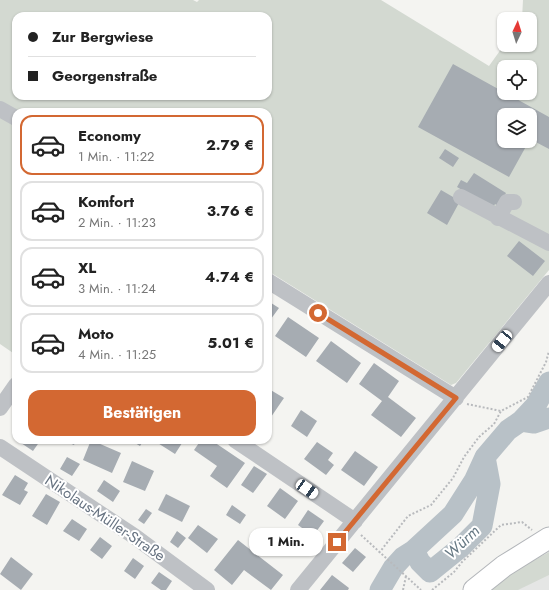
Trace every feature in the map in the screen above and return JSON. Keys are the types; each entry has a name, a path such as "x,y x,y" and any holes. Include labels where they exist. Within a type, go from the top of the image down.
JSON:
{"main road":[{"path":"474,590 504,566 546,539"}],"street":[{"path":"0,109 12,116"},
{"path":"461,197 498,218 549,243"},
{"path":"498,218 507,202 514,202"},
{"path":"298,590 549,283"},
{"path":"272,284 456,398"},
{"path":"1,403 12,390"},
{"path":"241,444 355,521"},
{"name":"Nikolaus-Müller-Straße","path":"0,447 134,536 208,590"}],"path":[{"path":"379,553 408,516 431,505 454,478 464,457 476,442 494,424 501,412 528,397 546,362 549,351"},
{"path":"456,398 475,406 501,412"},
{"path":"355,521 359,534 420,590"},
{"path":"432,590 454,572 462,562 501,525 522,522 546,539"},
{"path":"403,590 405,575"}],"shaded area":[{"path":"0,0 193,0 197,2 199,0 381,0 489,66 499,52 537,52 537,12 522,12 523,0 549,0 549,270 456,383 451,385 272,273 272,108 12,108 12,352 0,344"},
{"path":"549,552 549,575 518,590 487,590 500,579"},
{"path":"549,558 549,590 500,590"}],"building":[{"path":"453,64 497,88 497,100 518,100 533,108 497,108 497,148 525,148 509,177 418,127"},
{"path":"537,110 549,117 549,149 537,143"},
{"path":"445,149 459,158 453,167 439,158"},
{"path":"474,173 506,193 498,206 495,204 493,208 457,187 461,180 467,183"},
{"path":"441,190 460,201 447,225 427,213"},
{"path":"519,241 545,261 533,276 507,256"},
{"path":"272,304 279,308 272,318"},
{"path":"288,317 319,338 306,357 275,336"},
{"path":"331,341 361,363 347,383 316,361"},
{"path":"374,363 399,381 388,397 416,418 401,437 371,415 382,401 359,384"},
{"path":"272,391 284,398 272,416"},
{"path":"301,410 317,421 307,437 291,426"},
{"path":"317,442 333,453 328,460 334,465 326,475 304,459"},
{"path":"22,444 38,444 33,451"},
{"path":"89,444 100,444 121,453 112,473 83,460"},
{"path":"159,444 181,444 175,454"},
{"path":"198,444 217,444 245,463 227,488 210,476 217,466 194,450"},
{"path":"355,451 378,467 364,486 341,470"},
{"path":"67,457 80,464 72,476 60,469"},
{"path":"132,461 154,471 145,491 123,482"},
{"path":"254,466 267,474 253,493 241,485"},
{"path":"15,475 28,483 24,490 28,492 20,505 2,495"},
{"path":"104,480 120,491 113,502 97,491"},
{"path":"280,488 298,501 285,519 267,506"},
{"path":"46,494 60,502 47,525 32,516"},
{"path":"166,494 190,506 182,522 158,510"},
{"path":"232,505 246,515 240,524 226,515"},
{"path":"146,509 152,513 144,524 138,520"},
{"path":"308,510 324,521 313,536 298,525"},
{"path":"72,519 87,529 79,541 63,531"},
{"path":"198,525 218,539 207,553 188,538"},
{"path":"177,531 186,538 178,548 170,542"},
{"path":"100,537 112,546 102,559 90,550"},
{"path":"238,540 283,575 271,590 244,570 232,585 214,570"},
{"path":"355,548 366,557 353,572 342,563"},
{"path":"11,557 33,574 21,590 0,574"},
{"path":"133,558 144,566 135,579 124,571"},
{"path":"159,572 172,581 166,590 161,590 151,583"},
{"path":"332,575 349,588 348,590 320,590"}],"waterway":[{"name":"Würm","path":"380,590 393,568 403,557 414,550 453,514 474,481 485,457 508,430 521,421 536,405 549,382"},
{"name":"Würm","path":"521,421 534,423 549,418"},
{"name":"Würm","path":"414,550 420,562 430,572 461,547 482,526 490,484 485,457"}],"route":[{"path":"318,313 456,398 337,542"}]}
